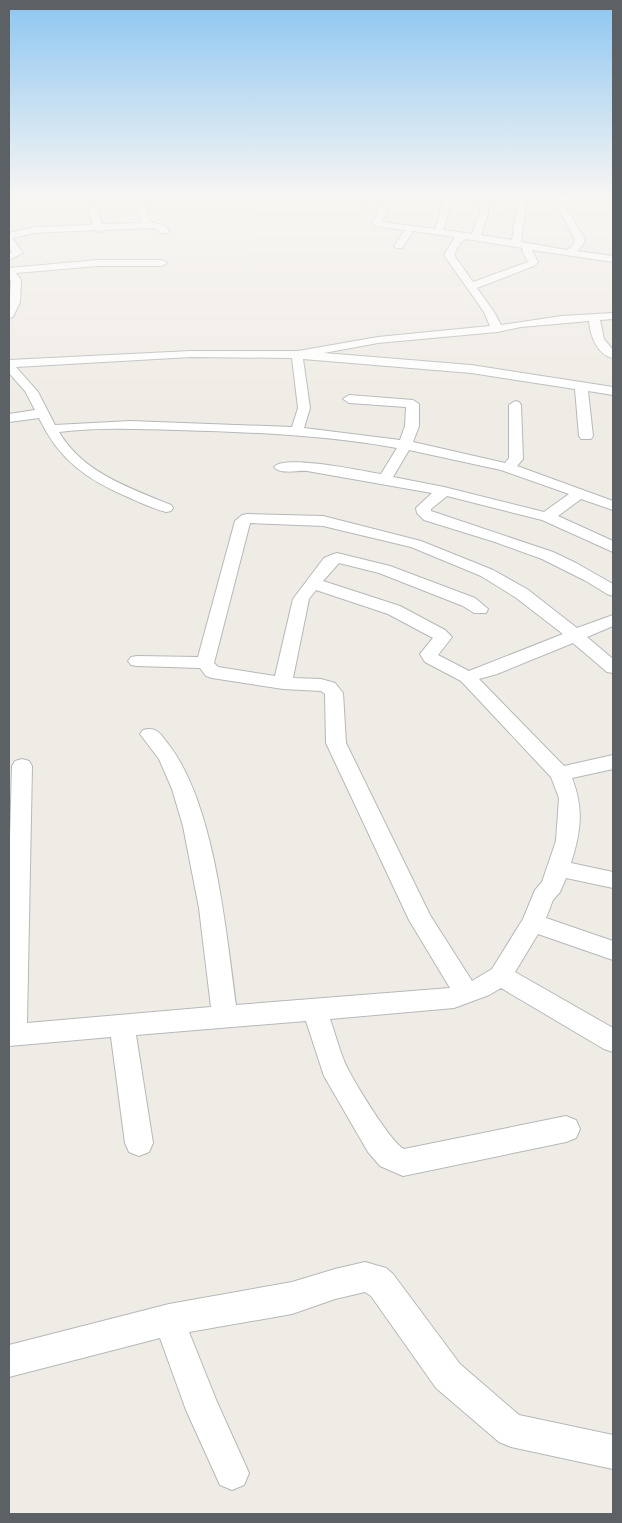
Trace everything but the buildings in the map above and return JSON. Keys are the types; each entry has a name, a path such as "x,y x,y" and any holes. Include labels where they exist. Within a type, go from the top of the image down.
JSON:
{"street":[{"path":"9,271 30,269"},
{"path":"458,269 489,312 497,329"},
{"path":"471,287 514,269"},
{"path":"9,271 16,280 12,292 14,302 9,315"},
{"path":"297,355 378,340 497,329 537,322 613,316"},
{"path":"594,318 595,334 606,350 613,355"},
{"path":"9,366 190,354 297,355 461,368 613,391"},
{"path":"297,355 304,408 297,431"},
{"path":"9,366 31,390 42,413 64,448 91,474 105,482 166,508"},
{"path":"581,386 586,436"},
{"path":"349,399 413,404 412,426 405,446 385,479"},
{"path":"508,468 516,459 515,406"},
{"path":"9,418 42,413"},
{"path":"52,429 116,425 220,426 297,431 405,446 508,468 613,506"},
{"path":"281,467 299,466 444,490 547,517 613,547"},
{"path":"444,490 423,508 424,513 429,517 479,531 560,561 613,591"},
{"path":"547,517 579,493"},
{"path":"205,663 243,521 247,518 323,521 416,544 487,573 521,593 575,635 613,668"},
{"path":"283,683 301,599 330,561 342,557 384,569 468,602 480,609"},
{"path":"22,766 15,796 12,1035 454,998 501,976 522,938 533,923 543,896 552,886 567,841 569,798 560,774 467,677 431,658 429,654 444,637 394,610 314,584"},
{"path":"467,677 491,670 613,620"},
{"path":"137,661 205,663"},
{"path":"205,663 212,672 283,683 321,685 328,687 334,693 336,743 421,920 466,993"},
{"path":"150,734 166,757 183,788 204,868 226,1016"},
{"path":"560,774 613,762"},
{"path":"559,868 578,874 613,880"},
{"path":"533,923 613,951"},
{"path":"501,976 613,1041"},
{"path":"315,1010 333,1068 378,1143 390,1157 403,1163 566,1129"},
{"path":"122,1025 139,1143"},
{"path":"9,1361 169,1320 292,1298 335,1284 366,1277 375,1279 382,1285 448,1376 511,1430 613,1452"},
{"path":"169,1320 203,1410 232,1473"}]}
